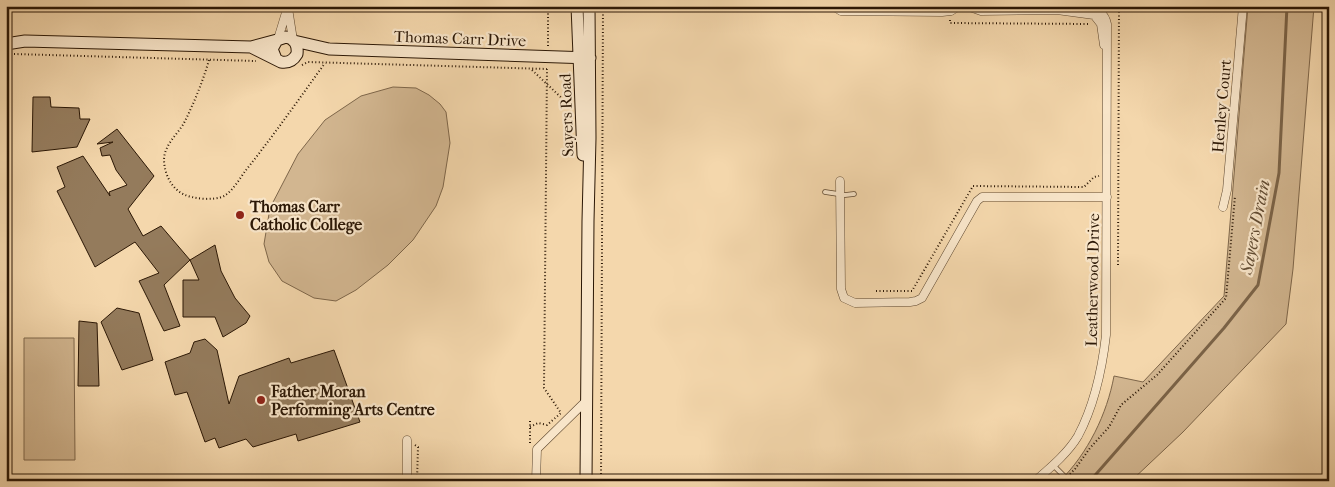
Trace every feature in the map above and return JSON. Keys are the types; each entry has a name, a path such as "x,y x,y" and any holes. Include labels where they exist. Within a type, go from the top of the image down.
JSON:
{"street":[{"path":"276,59 272,49 278,39 288,6"},
{"path":"251,47 285,63 295,58 298,49 293,40 288,6"},
{"name":"Sayers Road","path":"577,6 590,95 586,481"},
{"name":"Sayers Road","path":"588,222 580,104 589,6"},
{"path":"833,6 841,11 942,12 959,6"},
{"path":"967,6 981,11 1057,10 1090,13 1097,10 1104,24"},
{"name":"Henley Court","path":"1223,207 1227,190 1244,6"},
{"name":"Leatherwood Drive","path":"1035,481 1053,465 1078,437 1097,392 1104,359 1106,335 1107,176 1104,24"},
{"path":"6,36 25,41"},
{"path":"6,44 25,41 251,47 286,37 293,40"},
{"name":"Thomas Carr Drive","path":"293,40 329,50 585,58"},
{"name":"Thomas Carr Drive","path":"295,58 329,50"},
{"path":"840,181 841,289 844,298 855,303 910,302 922,298 972,212 983,202 998,197 1107,197"},
{"path":"536,481 537,449 587,400"},
{"path":"407,440 407,481"}],"lane":[{"path":"825,192 840,195 854,194"},
{"path":"1053,465 1067,479"}],"path":[{"path":"530,427 538,423 547,425 561,412 544,388 548,6"},
{"path":"601,481 603,6"},
{"path":"1118,265 1119,6"},
{"path":"949,11 950,23 1119,24"},
{"path":"209,60 205,74 184,122 166,149 164,159 165,168 174,188 188,196 198,198 219,197 228,193 257,157 325,63"},
{"path":"531,69 567,103 580,104"},
{"path":"590,95 603,95"},
{"path":"876,292 912,292 973,186 1084,187 1094,176 1118,176"},
{"path":"1067,479 1090,448 1110,427 1121,404 1133,393 1147,385 1157,375 1226,298 1236,192"}],"shaded area":[{"path":"1248,6 1314,6 1293,269 1286,324 1183,432 1131,481 1060,481 1079,458 1095,432 1107,404 1114,376 1143,382 1224,296"},
{"path":"393,87 416,88 429,95 446,112 450,143 443,187 436,206 413,240 388,265 356,290 336,301 314,298 282,281 269,262 264,244 270,208 298,154 325,120 361,96"},
{"path":"24,338 74,338 75,460 24,460"}],"building":[{"path":"33,97 50,97 51,107 79,108 80,119 90,119 77,147 32,152"},
{"path":"117,129 154,176 128,209 143,236 161,226 190,260 164,285 180,326 164,331 139,281 159,273 135,242 95,267 57,191 65,187 57,167 83,156 110,196 109,192 127,185 116,170 110,155 102,156 100,148 113,142 97,144"},
{"path":"215,245 221,271 235,298 250,316 246,323 223,337 215,317 183,317 183,280 199,280 190,260"},
{"path":"117,308 139,313 153,360 122,370 101,322"},
{"path":"79,321 97,323 99,386 78,386"},
{"path":"205,339 217,350 229,404 239,376 289,358 291,363 334,350 360,422 298,441 296,434 253,447 246,439 219,448 215,438 205,442 187,392 175,395 165,362 190,353 194,342"}],"waterway":[{"name":"Sayers Drain","path":"1090,481 1224,328 1258,285 1279,173 1287,6"}],"place":[{"name":"Thomas Carr Catholic College","path":"240,215"},
{"name":"Father Moran Performing Arts Centre","path":"261,400"}]}
